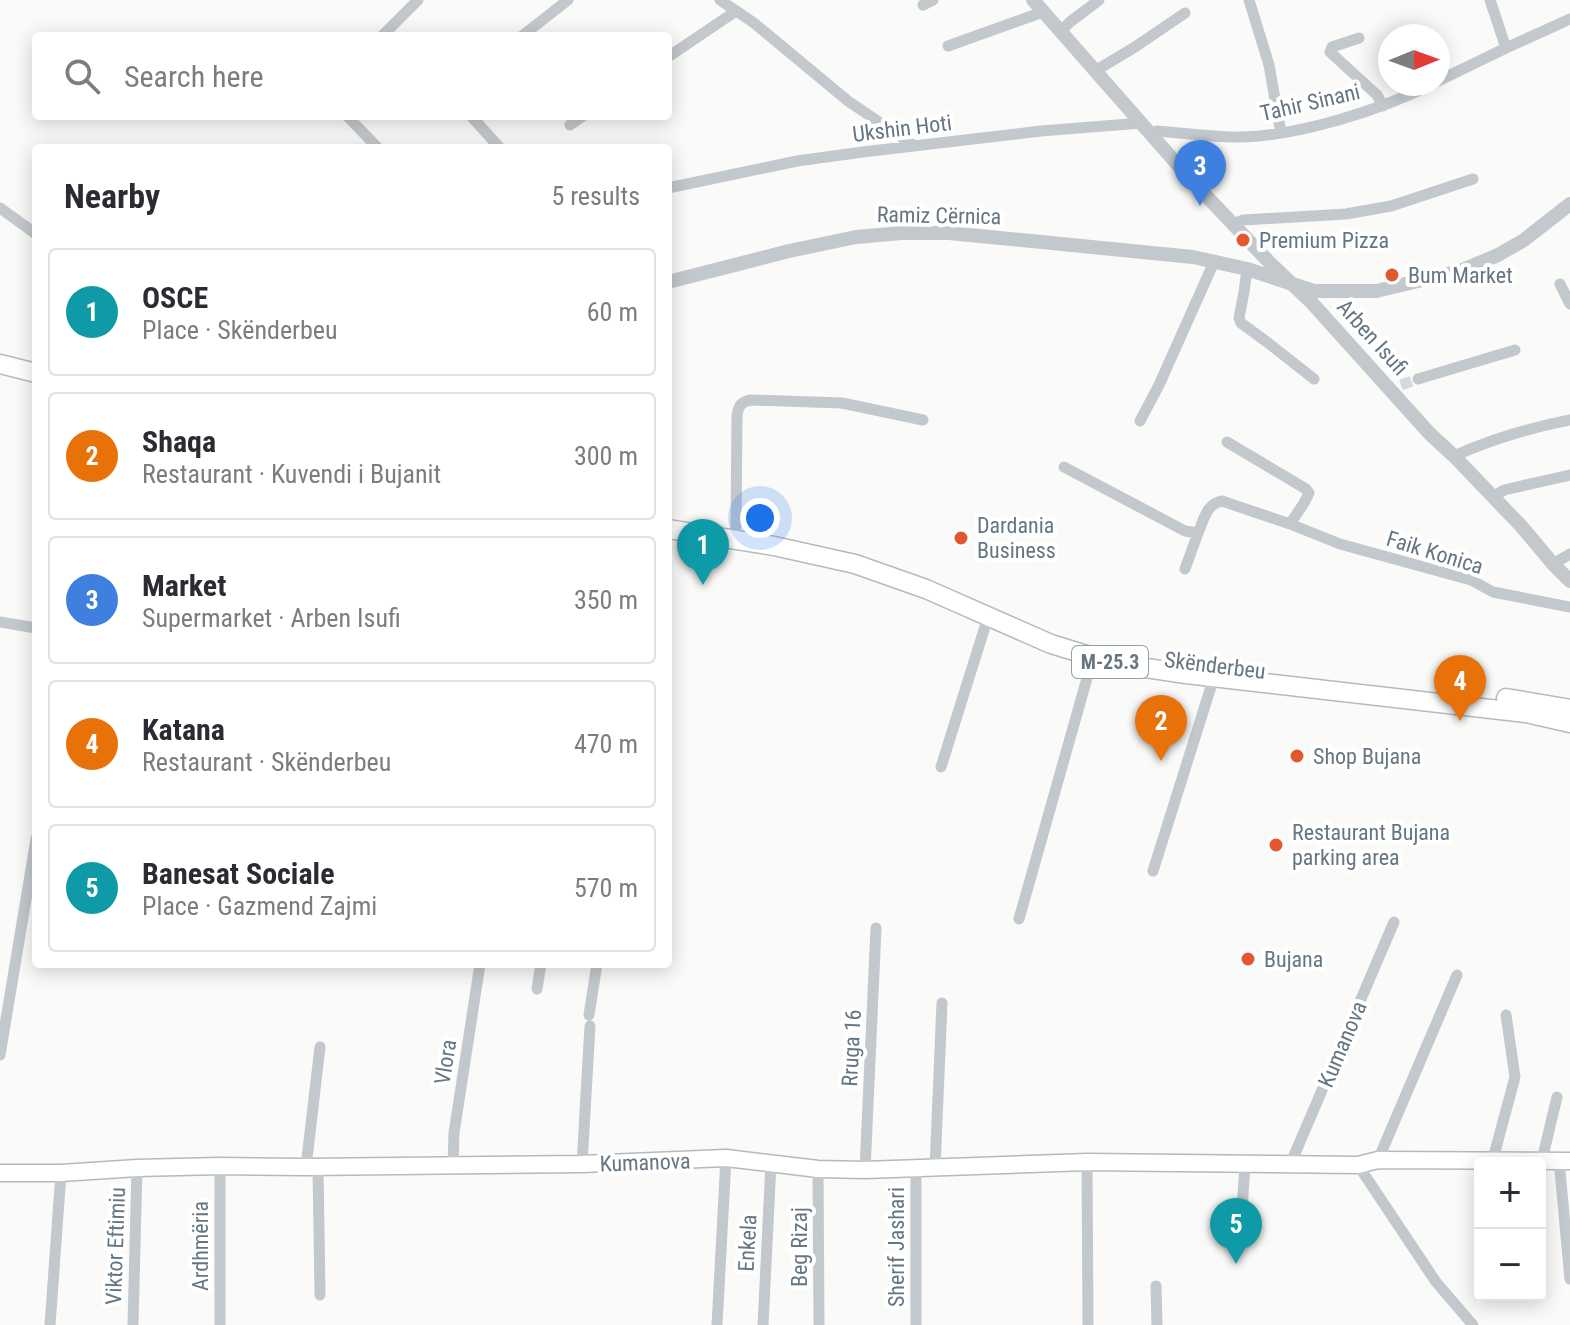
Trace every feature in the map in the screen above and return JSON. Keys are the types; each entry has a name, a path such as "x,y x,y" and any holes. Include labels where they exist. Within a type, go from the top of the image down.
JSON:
{"main road":[{"path":"0,352 32,360"},
{"path":"0,364 32,372"},
{"name":"Skënderbeu","path":"672,517 859,552 930,577 1055,632 1116,651 1167,660 1528,700 1570,709"},
{"name":"Skënderbeu","path":"672,530 774,546 855,564 926,589 1051,644 1113,663 1526,713 1570,723"},
{"name":"Kumanova","path":"0,1173 220,1166 582,1164 726,1158 818,1169 865,1170 1087,1162 1358,1165 1378,1160 1474,1159"}],"street":[{"path":"386,32 418,0"},
{"path":"527,32 568,0"},
{"path":"720,0 785,47 848,101 913,145"},
{"name":"Arben Isufi","path":"1033,0 1192,181 1396,388 1430,434 1522,527 1570,581"},
{"path":"1060,32 1099,0"},
{"path":"1249,0 1269,65 1281,133"},
{"path":"1490,0 1506,48"},
{"path":"672,54 736,11"},
{"path":"948,46 1043,12"},
{"path":"1095,71 1185,13"},
{"path":"1450,75 1570,19"},
{"name":"Tahir Sinani","path":"1359,38 1332,47 1330,52 1377,95 1383,106"},
{"name":"Tahir Sinani","path":"1146,129 1242,137 1281,133 1383,106 1405,96"},
{"path":"351,120 374,144"},
{"path":"475,120 496,144"},
{"path":"570,125 577,120"},
{"name":"Ukshin Hoti","path":"672,187 797,161 913,145 1069,128 1146,129"},
{"path":"1234,224 1243,220 1346,214 1391,206 1473,179"},
{"name":"Ramiz Cërnica","path":"672,281 856,237 949,233 1193,257 1247,269 1314,291 1376,291 1460,271 1498,255 1524,240 1570,204"},
{"path":"0,208 32,231"},
{"path":"1140,421 1214,262"},
{"path":"1247,269 1239,318 1241,323 1314,379"},
{"path":"1560,284 1570,304"},
{"path":"1418,379 1515,350"},
{"path":"736,527 737,415 743,402 842,403 923,420"},
{"path":"1454,456 1487,441 1570,420"},
{"path":"1227,442 1306,489 1309,493 1290,524"},
{"path":"1064,467 1165,522 1198,533"},
{"path":"1493,497 1504,490 1570,475"},
{"name":"Faik Konica","path":"1185,569 1208,510 1214,503 1222,501 1340,544 1471,580 1493,592 1570,607"},
{"path":"1553,564 1570,554"},
{"path":"941,767 988,617"},
{"path":"0,622 32,627"},
{"path":"1019,919 1093,657"},
{"path":"1153,871 1214,677"},
{"path":"0,1055 32,863"},
{"name":"Kumanova","path":"1290,1165 1394,922"},
{"name":"Rruga 16","path":"865,1170 876,928"},
{"name":"Vlora","path":"453,1166 454,1133 479,968"},
{"path":"537,989 540,968"},
{"path":"582,1164 590,1020 596,968"},
{"path":"1378,1160 1457,975"},
{"path":"935,1168 942,1003"},
{"path":"1494,1157 1515,1077 1506,1015"},
{"path":"320,1047 312,1167 320,1295"},
{"path":"1543,1157 1557,1097"},
{"path":"717,1325 726,1158"},
{"path":"1565,1161 1570,1279"},
{"path":"1087,1162 1088,1325"},
{"name":"Enkela","path":"763,1325 771,1163"},
{"path":"1240,1241 1245,1164"},
{"path":"1358,1165 1436,1282 1473,1325"},
{"name":"Ardhmëria","path":"220,1166 220,1325"},
{"name":"Viktor Eftimiu","path":"133,1325 137,1168"},
{"name":"Beg Rizaj","path":"818,1169 819,1325"},
{"name":"Sherif Jashari","path":"916,1169 916,1325"},
{"path":"50,1325 61,1173"},
{"path":"1156,1286 1157,1325"}],"tunnel":[{"path":"1401,385 1418,379"}],"place":[{"name":"Market","path":"1200,206"},
{"name":"Premium Pizza","path":"1243,240"},
{"name":"Bum Market","path":"1392,275"},
{"name":"Dardania Business","path":"961,538"},
{"name":"OSCE","path":"703,585"},
{"name":"Katana","path":"1460,721"},
{"name":"Shop Bujana","path":"1297,756"},
{"name":"Shaqa","path":"1161,761"},
{"name":"Restaurant Bujana parking area","path":"1276,845"},
{"name":"Bujana","path":"1248,959"},
{"name":"Banesat Sociale","path":"1236,1264"}]}
